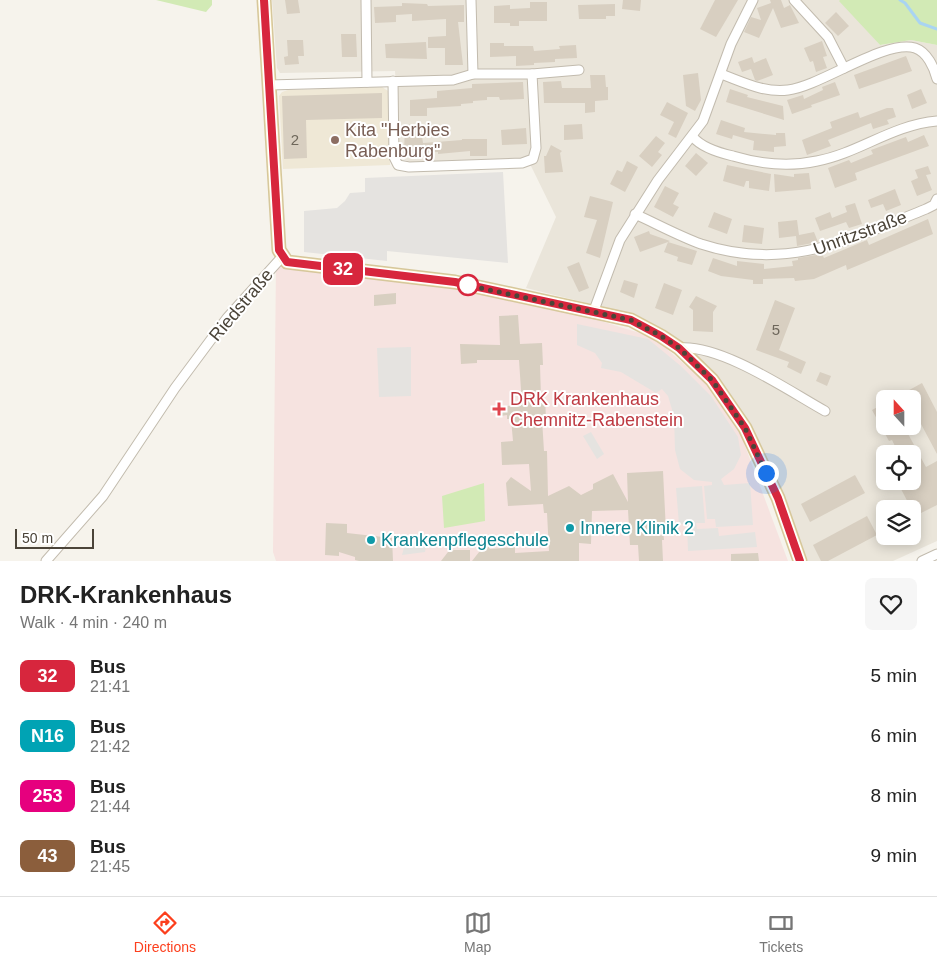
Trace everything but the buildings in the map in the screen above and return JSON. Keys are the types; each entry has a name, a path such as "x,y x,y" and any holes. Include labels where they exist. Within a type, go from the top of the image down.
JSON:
{"street":[{"name":"Riedstraße","path":"46,561 103,496 175,388 227,318 282,257 279,250 264,0"},
{"path":"366,0 368,82"},
{"path":"471,0 473,74"},
{"path":"592,313 620,240 635,214 658,180 703,121 731,44 753,0"},
{"path":"794,0 828,37 844,68"},
{"path":"721,74 760,89 790,90 889,50 916,48 927,56 937,79"},
{"path":"269,85 453,80 473,74 532,74 579,70"},
{"path":"392,82 394,157 398,165 409,167 522,163 533,160 536,148 532,74"},
{"path":"693,136 697,142 707,147 745,160 762,164 799,163 818,161 898,129 937,121"},
{"name":"Unritzstraße","path":"635,214 702,244 754,254 780,254 805,252 844,241 926,209 934,205 937,200"},
{"path":"282,257 287,262 455,282 631,320 679,348 712,380 745,428 778,498 800,561"},
{"path":"679,348 693,347 742,365 825,412"},
{"path":"926,561 937,554"}],"shaded area":[{"path":"272,0 840,0 880,45 911,40 937,45 937,541 893,561 806,561 748,426 660,333 632,314 526,288 556,217 531,166 523,158 411,162 405,160 400,153 395,71 280,73 277,68"},
{"name":"Kita \"Herbies Rabenburg\"","path":"382,87 388,91 389,95 390,165 283,169 279,96 282,92 288,90"},
{"path":"503,172 508,263 387,251 387,261 304,252 304,211 337,208 350,193 365,192 365,178"},
{"name":"DRK Krankenhaus Chemnitz-Rabenstein","path":"276,264 449,286 581,315 653,337 707,384 741,435 788,561 276,561 273,552"},
{"path":"577,324 648,339 682,367 711,396 738,437 741,455 734,469 721,479 724,485 750,483 753,525 716,527 715,519 707,519 704,486 712,485 712,482 694,480 680,469 675,450 674,416 668,396 662,389 656,393 621,372 601,368 602,363 595,353 577,345"},
{"path":"411,347 411,396 379,397 377,348"},
{"path":"591,432 604,454 597,459 583,436"},
{"path":"702,486 705,523 696,523 697,529 718,528 719,536 755,532 757,547 688,551 687,524 679,524 676,488"},
{"path":"427,541 425,552 402,555 405,544"}],"green space":[{"path":"156,0 212,0 212,5 206,12"},
{"path":"840,0 937,0 937,45 911,40 880,45"},
{"path":"484,483 485,521 444,528 442,496"}],"waterway":[{"path":"900,0 905,3 920,23 937,29"}],"bus line":[{"name":"32","path":"264,0 279,250 282,257 287,262 455,282 568,308 631,320 661,336 679,348 712,380 745,428 778,498 800,561"}],"place":[{"name":"Kita \"Herbies Rabenburg\"","path":"335,140"},
{"name":"DRK Krankenhaus Chemnitz-Rabenstein","path":"499,409"},
{"name":"Innere Klinik 2","path":"570,528"},
{"name":"Krankenpflegeschule","path":"371,540"}],"route":[{"path":"468,285 466,285 631,320 661,336 679,348 712,380 745,428 766,473"}]}
